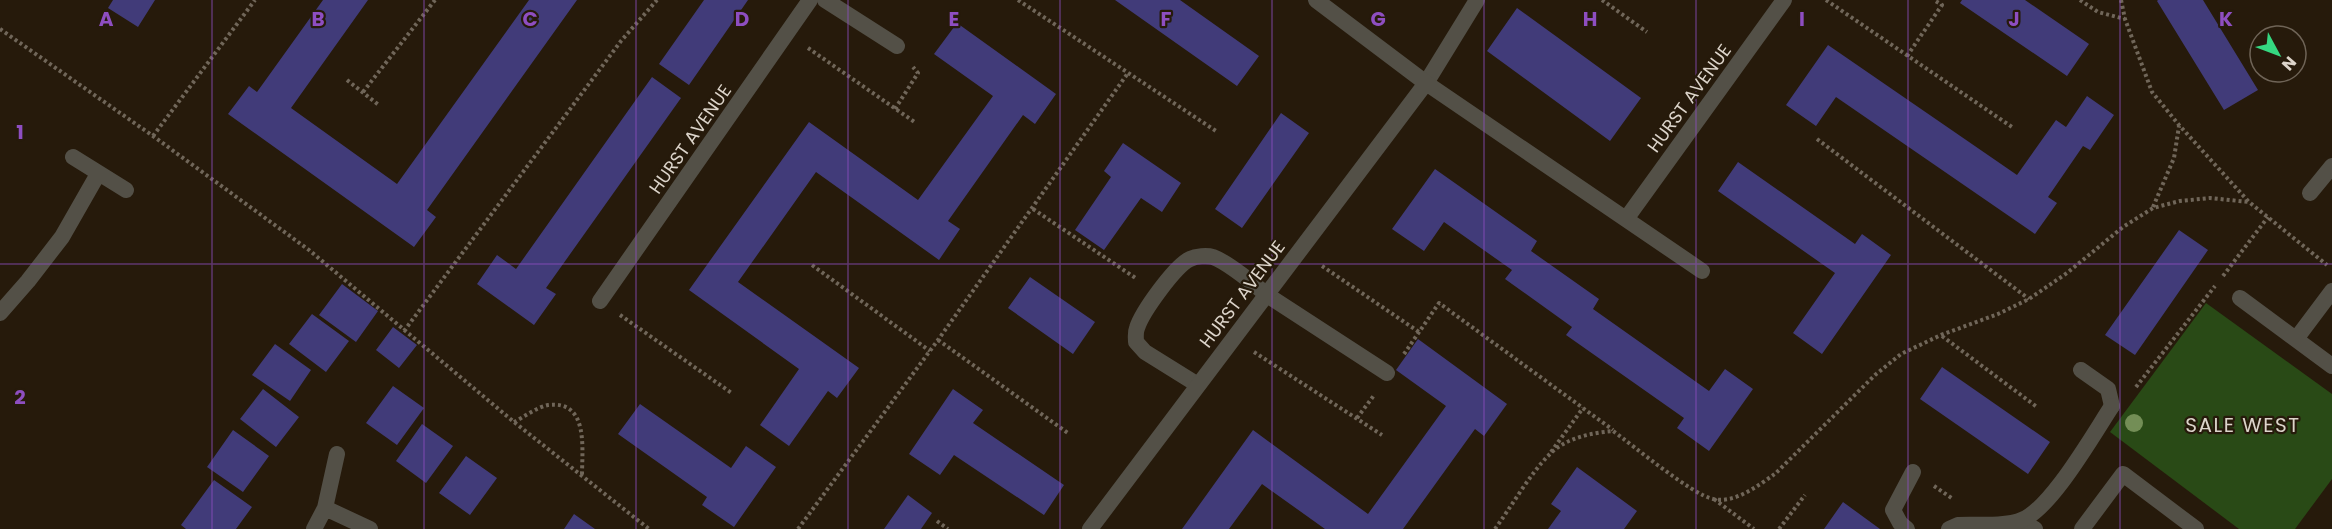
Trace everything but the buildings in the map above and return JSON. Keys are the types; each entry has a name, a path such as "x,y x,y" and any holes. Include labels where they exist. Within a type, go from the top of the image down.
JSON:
{"street":[{"name":"HURST AVENUE","path":"600,301 810,0"},
{"path":"825,0 897,46"},
{"path":"1316,0 1426,83 1702,271"},
{"name":"HURST AVENUE","path":"1090,529 1426,83 1477,0"},
{"name":"HURST AVENUE","path":"1626,219 1784,0"},
{"path":"73,157 126,190"},
{"path":"2310,193 2332,166"},
{"path":"0,313 62,237 98,174"},
{"path":"1198,385 1145,352 1136,342 1136,330 1158,292 1189,259 1199,257 1213,257 1252,282 1267,295 1387,372"},
{"path":"2296,339 2332,291"},
{"path":"2240,298 2332,366"},
{"path":"1949,529 1958,525 2027,525 2050,496 2112,406 2108,389 2081,370"},
{"path":"314,529 325,508 337,454"},
{"path":"1908,529 1900,523 1893,510 1913,472"},
{"path":"2082,529 2123,474 2196,529"},
{"path":"325,508 370,529"}],"path":[{"path":"153,136 255,0"},
{"path":"363,92 435,0"},
{"path":"404,331 621,41 657,0"},
{"path":"1018,0 1216,131"},
{"path":"1602,0 1647,32"},
{"path":"1826,0 2012,127"},
{"path":"1907,56 1942,5 1934,0"},
{"path":"2080,0 2098,12 2125,19"},
{"path":"2121,0 2125,19 2152,92 2249,202 2332,270"},
{"path":"0,29 153,136 309,250 514,422 649,529"},
{"path":"788,34 916,123"},
{"path":"895,109 918,73 897,46"},
{"path":"798,529 1033,209 1128,73"},
{"path":"347,80 380,106"},
{"path":"2153,208 2174,158 2179,125"},
{"path":"1817,139 2029,299"},
{"path":"1713,499 1737,496 1767,480 1875,375 1901,354 2029,299 2067,273 2123,227 2153,208 2180,201 2210,198 2249,202"},
{"path":"1033,209 1158,292"},
{"path":"2112,406 2134,390 2268,217"},
{"path":"1299,250 1419,332"},
{"path":"812,265 930,351"},
{"path":"600,301 733,394"},
{"path":"1402,357 1439,303 1689,486 1713,499 1754,529"},
{"path":"1941,335 2037,407"},
{"path":"1234,338 1382,435"},
{"path":"938,340 1068,433"},
{"path":"1357,418 1377,391"},
{"path":"514,422 546,405 566,406 577,414 582,435 582,476"},
{"path":"1495,529 1583,408"},
{"path":"1549,455 1570,441 1592,433 1613,431"},
{"path":"1779,529 1805,495"},
{"path":"937,521 948,529"}],"green space":[{"path":"2206,303 2332,394 2332,479 2295,529 2239,529 2110,432"}],"district":[{"name":"SALE WEST","path":"2243,425"}]}
